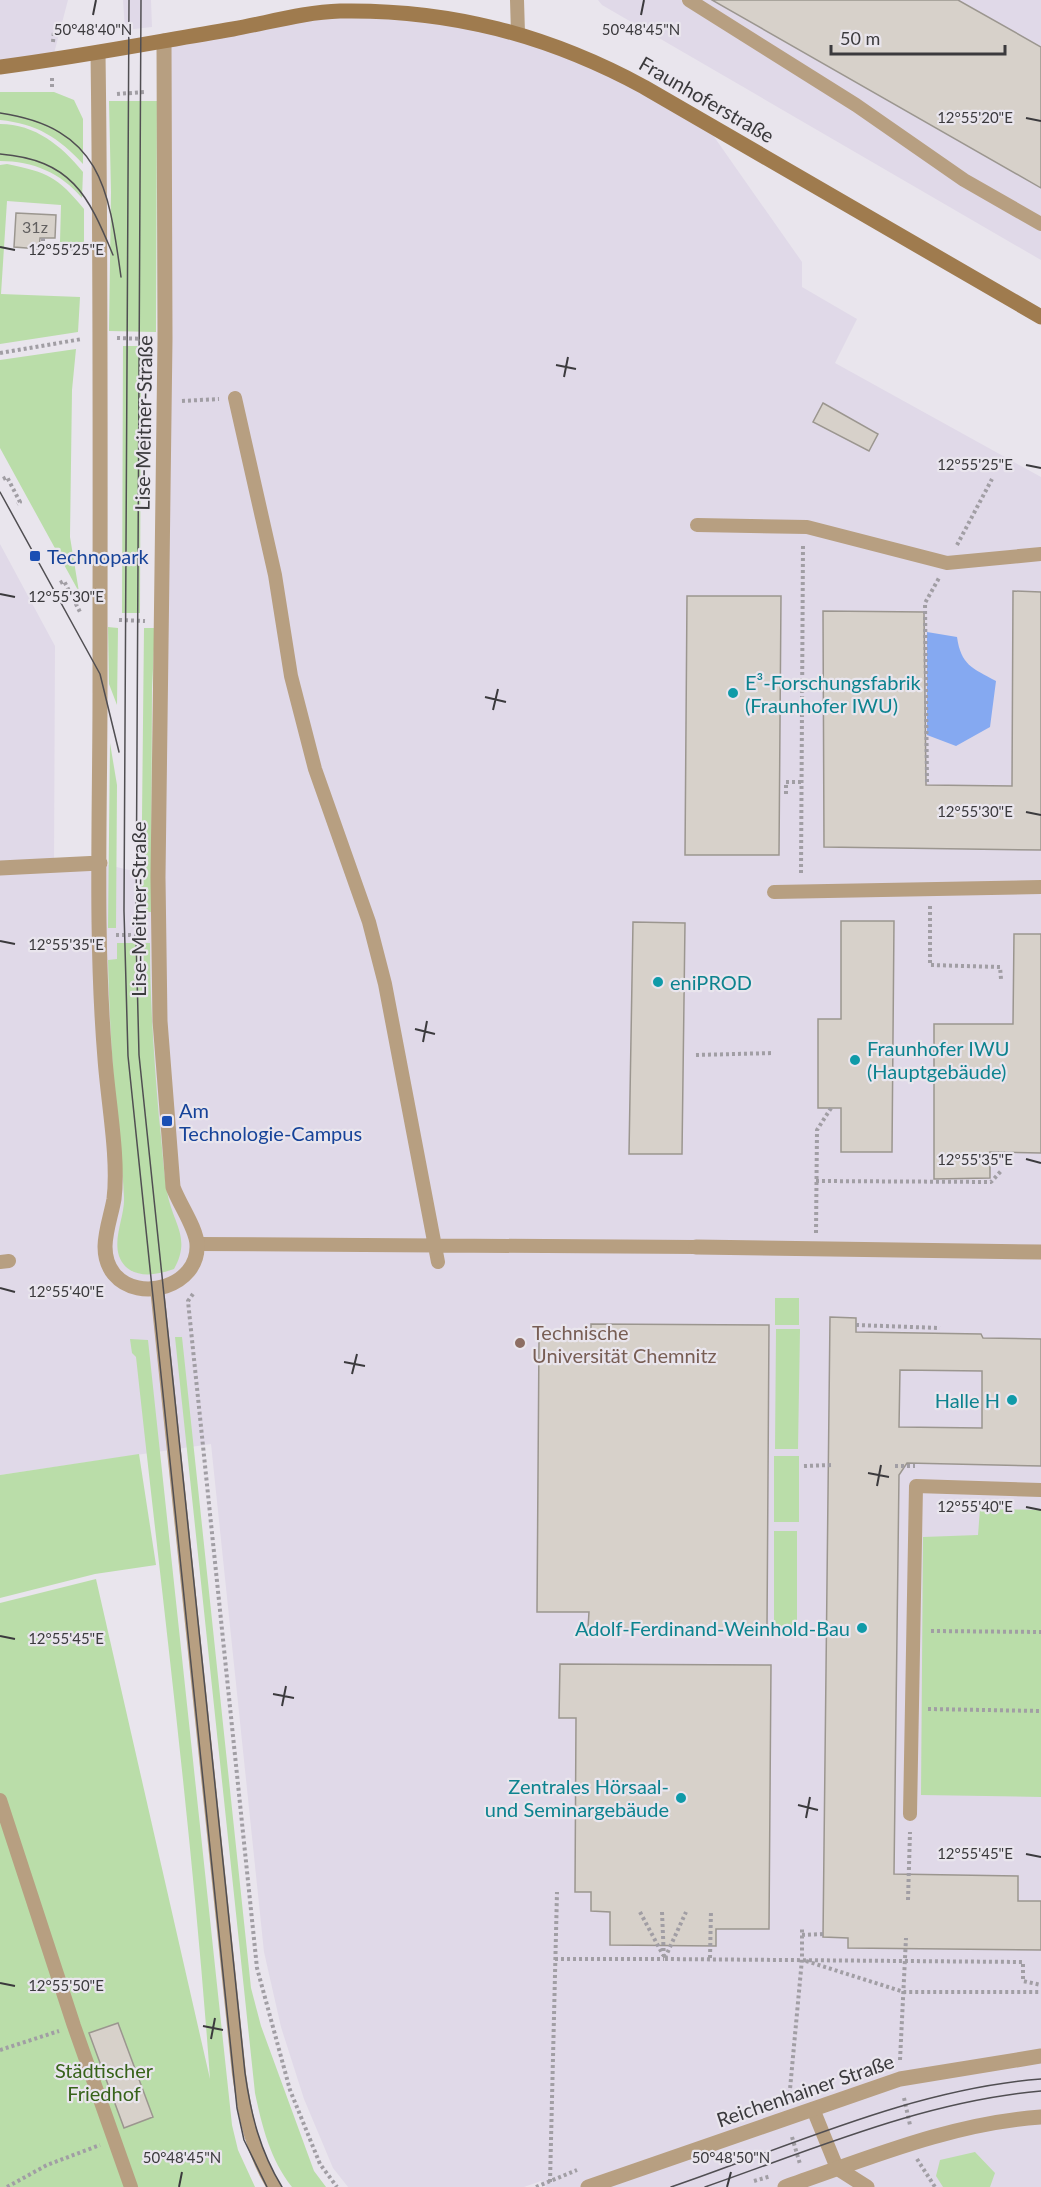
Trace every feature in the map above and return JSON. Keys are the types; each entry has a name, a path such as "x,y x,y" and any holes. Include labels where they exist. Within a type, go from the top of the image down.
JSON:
{"main road":[{"name":"Fraunhoferstraße","path":"0,67 98,53 338,11 433,14 518,33 594,60 644,87 1041,317"}],"street":[{"name":"Lise-Meitner-Straße","path":"98,53 100,953 102,1023 114,1166 114,1196 104,1249 114,1273 128,1285 157,1288 174,1283 185,1276 196,1259 197,1244 194,1228 182,1211 173,1187 160,1021 165,339 164,41"},
{"name":"Lise-Meitner-Straße","path":"0,868 100,863"},
{"path":"696,1247 1041,1252"},
{"name":"Reichenhainer Straße","path":"588,2187 900,2079 1041,2056"},
{"path":"785,2187 837,2168 959,2130 989,2122 1041,2117"},
{"path":"837,2168 867,2187"}],"lane":[{"path":"517,0 518,33"},
{"path":"689,0 856,105 964,180 1041,225"},
{"path":"235,398 275,574 291,676 312,759 369,922 385,984 438,1262"},
{"path":"697,525 803,528 947,563 1041,554"},
{"path":"774,892 1041,887"},
{"path":"197,1244 350,1247 435,1244 696,1247"},
{"path":"157,1288 239,2074 250,2138 263,2169 274,2187"},
{"path":"910,1814 916,1486 1041,1490"},
{"path":"0,1800 74,2026 131,2187"},
{"path":"813,2109 837,2168"}],"path":[{"path":"99,95 164,92"},
{"path":"43,238 42,246 87,250"},
{"path":"0,353 100,338 165,339"},
{"path":"177,401 235,398"},
{"path":"3,479 7,477 20,502 17,504"},
{"path":"927,782 925,603 992,479"},
{"path":"800,892 803,528"},
{"path":"60,583 64,581 85,620 162,622"},
{"path":"786,794 786,782 801,782"},
{"path":"930,889 930,965 1000,967 1000,979"},
{"path":"100,953 112,953 112,935 146,935 146,918 159,918"},
{"path":"696,1054 774,1053"},
{"path":"815,1248 817,1130 831,1108"},
{"path":"816,1181 991,1182 1002,1170"},
{"path":"194,1294 188,1301 190,1329 257,1968 290,2090 320,2164 337,2187"},
{"path":"856,1325 940,1328"},
{"path":"183,1329 190,1329"},
{"path":"804,1466 832,1465"},
{"path":"914,1630 1041,1632"},
{"path":"912,1708 1041,1711"},
{"path":"909,1900 910,1846"},
{"path":"550,2182 557,1892"},
{"path":"710,1958 711,1910"},
{"path":"640,1912 664,1959"},
{"path":"662,1912 664,1959"},
{"path":"664,1959 686,1912"},
{"path":"802,1928 802,1959 787,2119 806,2180"},
{"path":"802,1935 823,1934"},
{"path":"904,1992 906,1938"},
{"path":"555,1959 710,1958 1023,1962 1023,1981 1041,1985"},
{"path":"802,1959 904,1992 1041,1992"},
{"path":"0,2050 74,2026"},
{"path":"7,2187 47,2165 114,2140"},
{"path":"536,2187 579,2169"}],"shaded area":[{"path":"0,0 68,0 52,61 0,67"},
{"path":"123,0 151,0 152,27 125,30"},
{"path":"598,0 1041,0 1041,260 602,5"},
{"name":"Technische Universität Chemnitz","path":"338,11 518,33 703,121 802,262 802,287 857,319 835,363 1041,477 1041,2187 546,2187 541,2181 524,2187 348,2187 333,2168 304,2099 281,2027 264,1952 211,1444 0,1475 0,544 55,646 54,865 100,863 158,877 164,41"}],"green space":[{"path":"0,92 54,92 74,100 83,119 83,164 65,146 46,133 25,125 0,120"},
{"path":"109,101 157,101 156,332 109,331 111,192"},
{"path":"0,124 13,125 36,132 57,145 83,172 82,198 56,175 46,170 24,163 0,161"},
{"path":"7,164 42,173 67,190 84,209 84,242 60,242 61,205 7,201 1,294 80,297 78,332 0,344 0,165"},
{"path":"123,346 141,346 140,613 122,613"},
{"path":"76,349 72,390 70,537 79,592 0,448 0,360"},
{"path":"108,627 118,628 117,705 109,684"},
{"path":"144,628 155,628 152,689 151,912 141,912"},
{"path":"110,743 117,785 116,928 108,928"},
{"path":"117,943 150,943 159,1118 169,1202 181,1239 179,1258 174,1269 151,1274 135,1273 123,1264 119,1256 117,1241 124,1197 113,1072 108,960 117,959"},
{"path":"775,1298 799,1298 799,1325 775,1325"},
{"path":"776,1329 800,1329 798,1449 775,1449"},
{"path":"175,1337 182,1337 251,1988 261,2026 314,2171 326,2187 292,2187 272,2154 255,2093"},
{"name":"Städtischer Friedhof","path":"130,1339 148,1340 232,2125 238,2150 255,2187 0,2187 0,1603 96,1579 210,2079 195,1898 176,1718 136,1357 132,1353"},
{"path":"139,1454 156,1565 95,1574 0,1598 0,1475"},
{"path":"774,1456 799,1456 799,1522 774,1522"},
{"path":"980,1509 1041,1510 1041,1797 921,1795 923,1537 978,1535"},
{"path":"774,1531 797,1531 797,1630 774,1630"},
{"path":"975,2152 995,2173 990,2187 943,2187 936,2176 940,2160"}],"water":[{"path":"927,632 957,637 961,654 969,665 996,681 990,727 956,746 927,735"}],"building":[{"path":"712,0 958,0 1041,47 1041,188"},
{"path":"16,213 56,215 55,238 40,238 39,249 14,247"},
{"path":"823,403 878,434 869,451 813,422"},
{"path":"1013,591 1041,592 1041,850 824,847 823,611 924,612 926,785 1012,786"},
{"name":"E³-Forschungsfabrik (Fraunhofer IWU)","path":"687,596 781,596 779,855 685,855"},
{"name":"Fraunhofer IWU (Hauptgebäude)","path":"841,921 894,921 892,1152 841,1152 841,1108 818,1108 818,1019 841,1019"},
{"name":"eniPROD","path":"633,922 685,923 682,1154 629,1154"},
{"path":"1014,934 1041,934 1041,1153 990,1152 990,1178 934,1179 934,1024 1013,1024"},
{"name":"Adolf-Ferdinand-Weinhold-Bau","path":"830,1317 856,1318 856,1332 981,1334 983,1338 1041,1339 1041,1466 907,1463 899,1475 894,1874 1018,1876 1018,1901 1041,1901 1041,1950 848,1948 848,1938 823,1937","holes":["900,1370 982,1371 982,1428 899,1427"]},
{"path":"591,1324 769,1325 767,1629 588,1628 589,1612 537,1612 539,1338 591,1338"},
{"name":"Zentrales Hörsaal- und Seminargebäude","path":"560,1664 771,1665 769,1929 716,1929 716,1946 610,1945 610,1912 591,1911 591,1892 575,1892 576,1718 559,1718"},
{"path":"118,2023 153,2117 124,2128 89,2033"}],"tram line":[{"path":"129,0 124,911 128,1056 237,2108 244,2140 267,2187"},
{"path":"141,0 136,935 139,1055 245,2073 258,2132 268,2160 282,2187"},
{"path":"0,113 34,121 60,133 80,149 94,168 104,191 117,246 121,277"},
{"path":"0,154 44,164 74,184 95,214 113,255"},
{"path":"0,492 100,674 119,752"},
{"path":"671,2187 807,2137 899,2107 946,2094 1041,2079"},
{"path":"705,2187 870,2128 955,2105 998,2096 1041,2091"}],"place":[{"name":"Technopark","path":"35,556"},
{"name":"E³-Forschungsfabrik (Fraunhofer IWU)","path":"733,693"},
{"name":"eniPROD","path":"658,982"},
{"name":"Fraunhofer IWU (Hauptgebäude)","path":"855,1060"},
{"name":"Am Technologie-Campus","path":"167,1121"},
{"name":"Technische Universität Chemnitz","path":"520,1343"},
{"name":"Halle H","path":"1012,1400"},
{"name":"Adolf-Ferdinand-Weinhold-Bau","path":"862,1628"},
{"name":"Zentrales Hörsaal- und Seminargebäude","path":"681,1798"}]}
